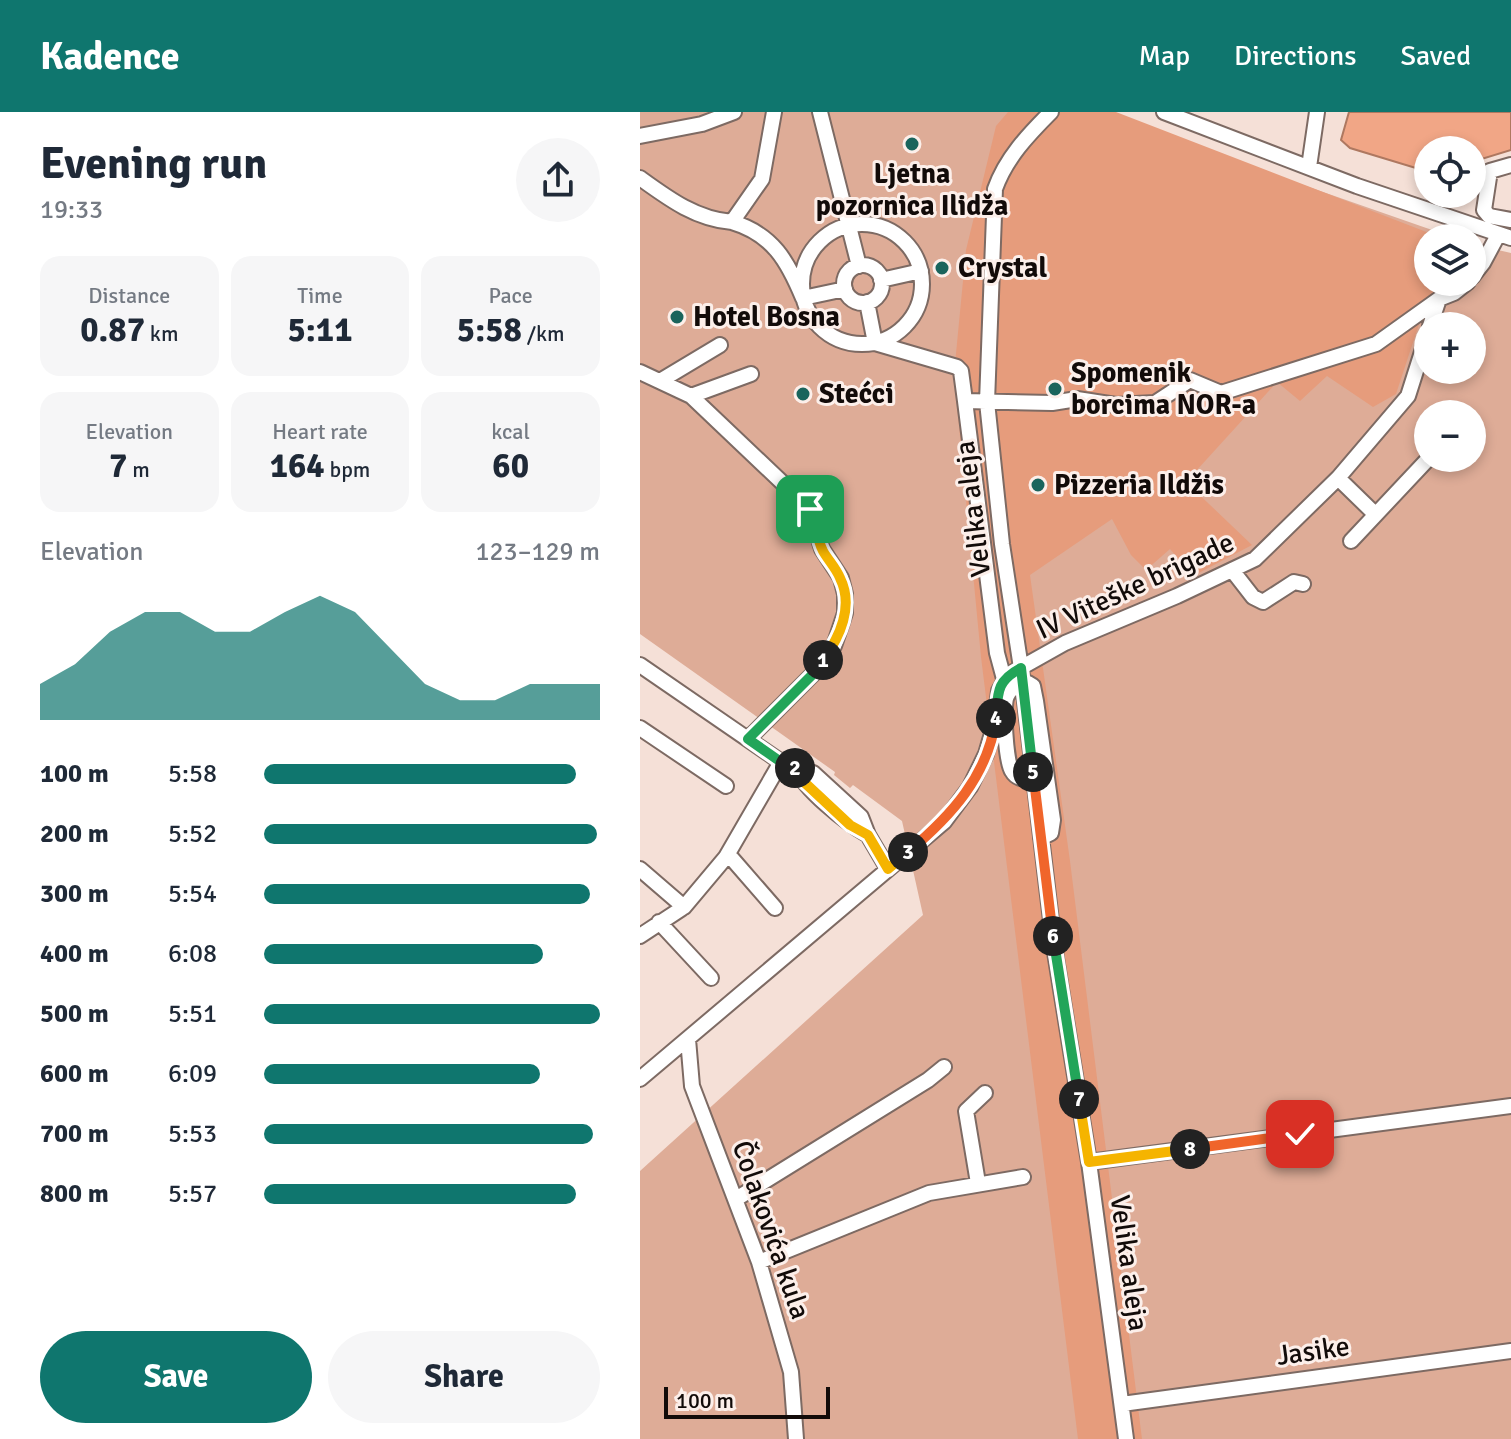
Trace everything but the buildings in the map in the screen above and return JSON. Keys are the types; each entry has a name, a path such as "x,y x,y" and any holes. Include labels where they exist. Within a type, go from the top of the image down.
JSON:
{"street":[{"path":"640,136 702,124 734,112"},
{"path":"732,222 762,179 774,112"},
{"path":"820,112 859,266"},
{"name":"Velika aleja","path":"1051,112 1024,139 1000,175 995,189 987,402 1002,544 1022,676 1054,946 1089,1162 1126,1439"},
{"path":"1164,112 1504,237 1486,259"},
{"path":"1309,167 1317,112"},
{"path":"1511,165 1490,171 1484,210 1489,216 1511,220"},
{"path":"640,178 682,207 717,221 732,222 747,228 778,251 790,268 803,298 811,316 821,329 840,341 858,345 894,336 915,313 922,290 921,271 911,249 895,234 879,226 849,225 831,232 817,243 809,255 802,274 803,298"},
{"path":"859,266 870,267 881,280 880,292 867,302 856,301 845,289 845,277 859,266"},
{"path":"881,280 921,271"},
{"path":"803,298 845,289"},
{"path":"965,401 1052,403 1077,399 1116,405 1155,403 1190,380 1221,393 1376,344 1446,296"},
{"path":"1435,312 1439,299"},
{"path":"867,302 875,343"},
{"path":"640,1079 944,822 970,787 986,754 1002,685 961,371 957,367 875,343"},
{"path":"660,381 720,345"},
{"path":"640,372 691,396 810,509 822,549 841,578 845,613 834,646 812,675 748,739"},
{"path":"691,396 751,374"},
{"name":"IV Viteške brigade","path":"1002,685 1022,676 1065,643 1255,559 1338,478 1408,396 1414,377"},
{"path":"1351,541 1416,472"},
{"path":"1338,478 1375,514"},
{"path":"1232,570 1253,597 1263,602 1294,582 1303,584"},
{"path":"640,665 788,764 850,825 868,835 888,869"},
{"path":"1034,780 1018,778 1010,770 1007,749 1005,698 1022,676 1033,686 1053,820 1051,833 1041,838"},
{"path":"640,728 726,786"},
{"path":"640,936 684,907 728,854 788,764"},
{"path":"728,854 775,908"},
{"path":"640,869 684,907"},
{"path":"659,922 711,978"},
{"name":"Čolakovića kula","path":"688,1039 692,1086 759,1262 791,1372 796,1439"},
{"path":"736,1199 928,1080 944,1067"},
{"path":"978,1183 966,1111 985,1093"},
{"path":"1089,1162 1511,1106"},
{"path":"759,1262 929,1193 1023,1177"},
{"name":"Jasike","path":"1122,1404 1511,1351"}],"shaded area":[{"path":"640,112 1093,112 1415,224 1414,296 1486,296 1486,247 1511,253 1511,1439 640,1439 640,1171 923,915 902,821 853,785 850,788 834,775 835,772 640,634"},
{"path":"1008,112 1116,112 1414,227 1414,296 1434,296 1426,303 1423,312 1414,312 1414,339 1396,394 1373,407 1327,376 1300,401 1277,382 1186,482 1252,545 1193,576 1170,549 1146,570 1131,555 1112,519 1030,575 1070,861 1142,1439 1078,1439 981,657 954,374 966,250 996,126"},
{"path":"1349,112 1511,112 1511,150 1486,158 1486,136 1414,136 1414,167 1350,148 1341,140"}],"place":[{"name":"Ljetna pozornica Ilidža","path":"912,144"},
{"name":"Crystal","path":"942,268"},
{"name":"Hotel Bosna","path":"677,317"},
{"name":"Spomenik borcima NOR-a","path":"1055,389"},
{"name":"Stećci","path":"803,394"},
{"name":"Pizzeria Ildžis","path":"1038,485"}],"route":[{"path":"810,509 822,549 841,578 845,594 841,630 834,646 812,675 748,739 781,762 794,766 798,776 850,825 868,835 888,869 944,822 970,787 986,754 1001,685 1008,675 1021,668 1054,946 1089,1162 1300,1134"}]}
